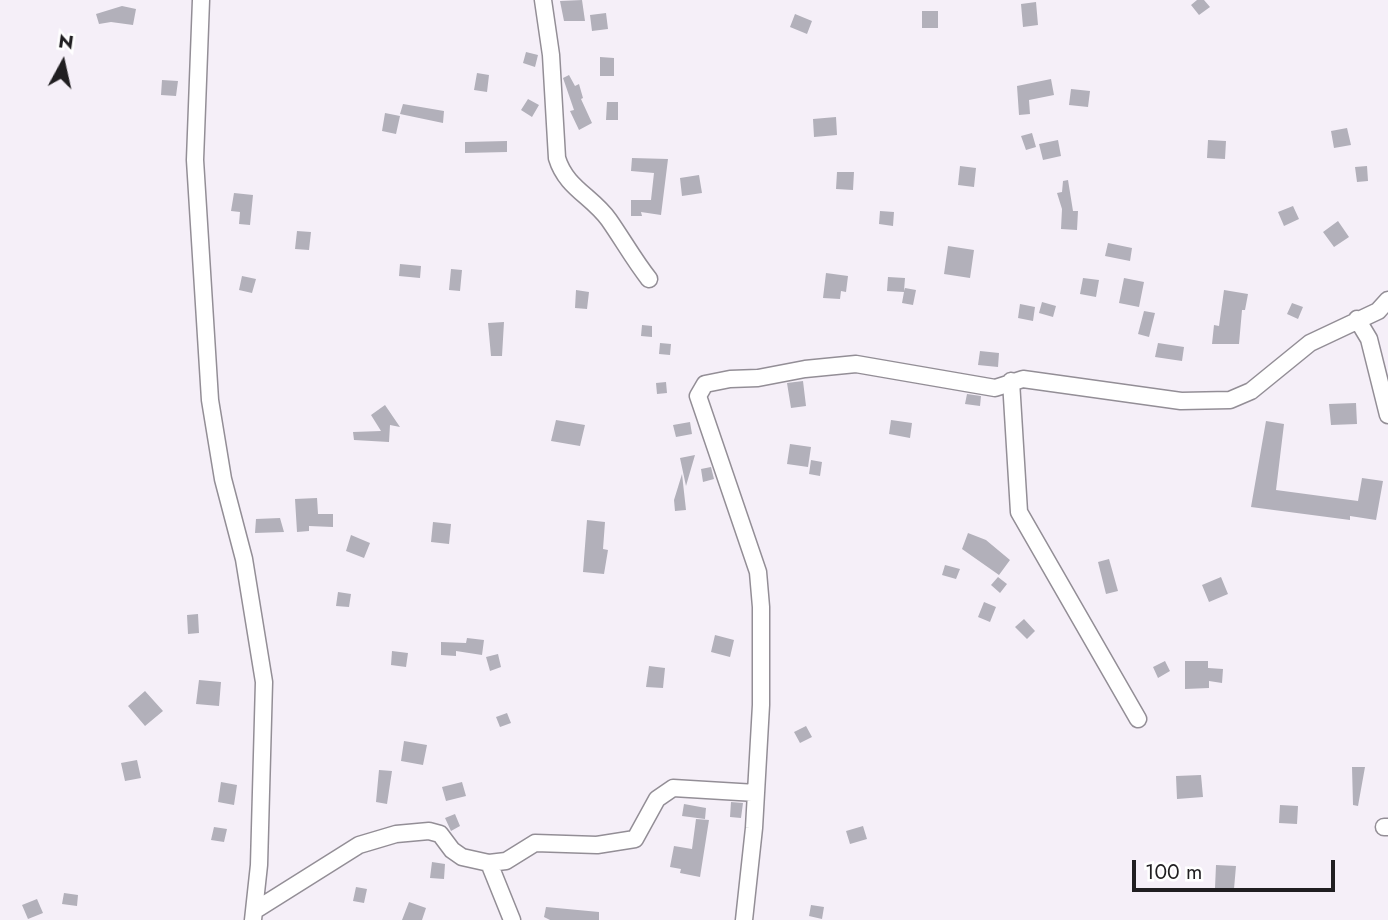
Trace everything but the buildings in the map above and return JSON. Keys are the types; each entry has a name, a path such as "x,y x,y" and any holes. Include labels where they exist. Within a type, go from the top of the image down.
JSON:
{"street":[{"path":"201,0 195,160 208,387 219,458 244,559 264,682 259,865 253,916"},
{"path":"543,0 551,55 558,158 562,173 571,186 608,218 649,279"},
{"path":"744,920 756,793 762,663 758,572 709,435 698,396 705,384 837,364 887,368 995,388 1023,379 1181,401 1230,400 1251,391 1310,343 1378,311 1388,300"},
{"path":"1357,320 1370,339 1388,415"},
{"path":"1012,381 1019,512 1138,719"},
{"path":"253,916 307,875 359,845 396,834 429,831 440,834 452,850 462,857 489,863 506,861 536,843 597,845 635,839 657,799 673,788 684,786 756,793"},
{"path":"489,863 512,920"}]}
